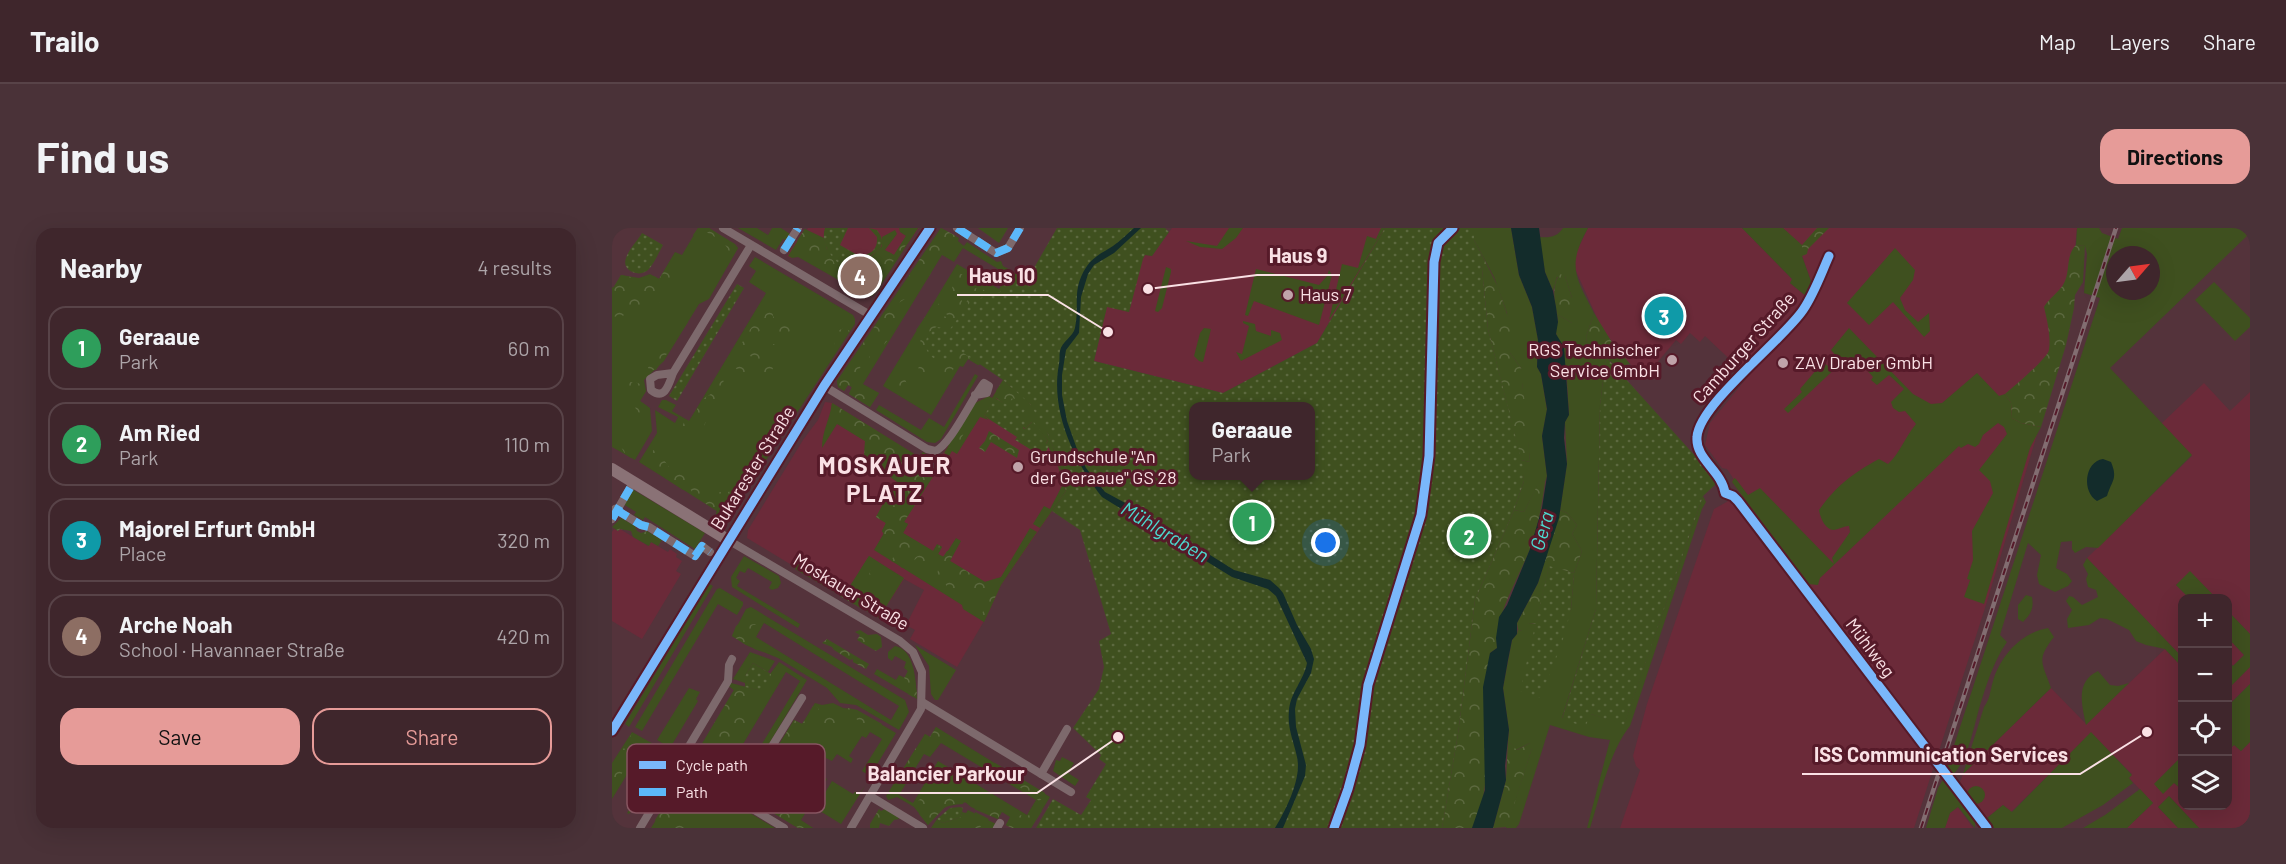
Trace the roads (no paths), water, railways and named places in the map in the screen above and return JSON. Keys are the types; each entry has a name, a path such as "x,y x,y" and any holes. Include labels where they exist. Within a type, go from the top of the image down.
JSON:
{"street":[{"path":"723,228 870,315"},
{"path":"784,250 798,228"},
{"name":"Bukarester Straße","path":"612,731 824,386 930,228"},
{"path":"957,228 996,253 1008,248 1020,228"},
{"path":"673,373 751,245"},
{"name":"Camburger Straße","path":"1725,493 1722,480 1698,448 1696,439 1701,421 1749,366 1803,311 1829,256"},
{"path":"824,386 927,449 935,451 947,443 975,395"},
{"path":"612,469 631,485 612,519"},
{"name":"Moskauer Straße","path":"631,485 906,646 917,659 922,672 922,702 919,714 851,828"},
{"name":"Mühlweg","path":"1725,493 1738,501 1987,828"},
{"path":"616,509 695,556 707,537"},
{"path":"702,546 710,552"},
{"path":"691,744 728,681 729,665 732,659"},
{"path":"773,744 802,698"},
{"path":"922,702 1071,792"},
{"path":"1041,774 1067,729"},
{"path":"870,796 923,828"},
{"path":"640,828 649,813"},
{"path":"758,813 784,828"}],"water":[{"name":"Mühlgraben","path":"1134,228 1141,228 1114,253 1094,265 1088,274 1081,297 1079,333 1066,350 1062,375 1062,395 1067,421 1086,468 1105,492 1140,511 1234,570 1270,580 1283,593 1314,659 1311,673 1297,699 1295,709 1296,727 1306,765 1305,776 1283,828 1275,828 1292,794 1298,765 1289,723 1290,704 1307,663 1276,596 1268,589 1232,577 1102,497 1082,468 1061,417 1057,382 1060,353 1063,344 1075,328 1079,282 1087,266 1099,254 1116,244"},
{"name":"Gera","path":"1511,228 1539,228 1545,272 1553,291 1556,307 1558,322 1556,334 1564,347 1569,415 1565,422 1564,438 1567,464 1559,518 1538,583 1517,623 1517,634 1512,640 1508,660 1503,688 1509,730 1505,766 1506,780 1493,828 1472,828 1485,790 1483,687 1490,653 1497,648 1499,617 1507,605 1530,549 1542,508 1547,476 1542,436 1547,409 1541,374 1537,367 1538,340 1532,307 1519,275"},
{"path":"2103,459 2111,462 2114,479 2107,496 2097,501 2089,491 2087,478 2092,466"}],"railway":[{"path":"1921,828 2116,228"}],"place":[{"name":"Arche Noah","path":"860,276"},
{"name":"Haus 9","path":"1148,289"},
{"name":"Haus 7","path":"1288,295"},
{"name":"Majorel Erfurt GmbH","path":"1664,316"},
{"name":"Haus 10","path":"1108,332"},
{"name":"RGS Technischer Service GmbH","path":"1672,360"},
{"name":"ZAV Draber GmbH","path":"1783,363"},
{"name":"Grundschule \"An der Geraaue\" GS 28","path":"1018,467"},
{"name":"Geraaue","path":"1252,522"},
{"name":"Am Ried","path":"1469,536"},
{"name":"ISS Communication Services","path":"2147,732"},
{"name":"Balancier Parkour","path":"1118,737"}],"district":[{"name":"MOSKAUER PLATZ","path":"885,480"}]}
